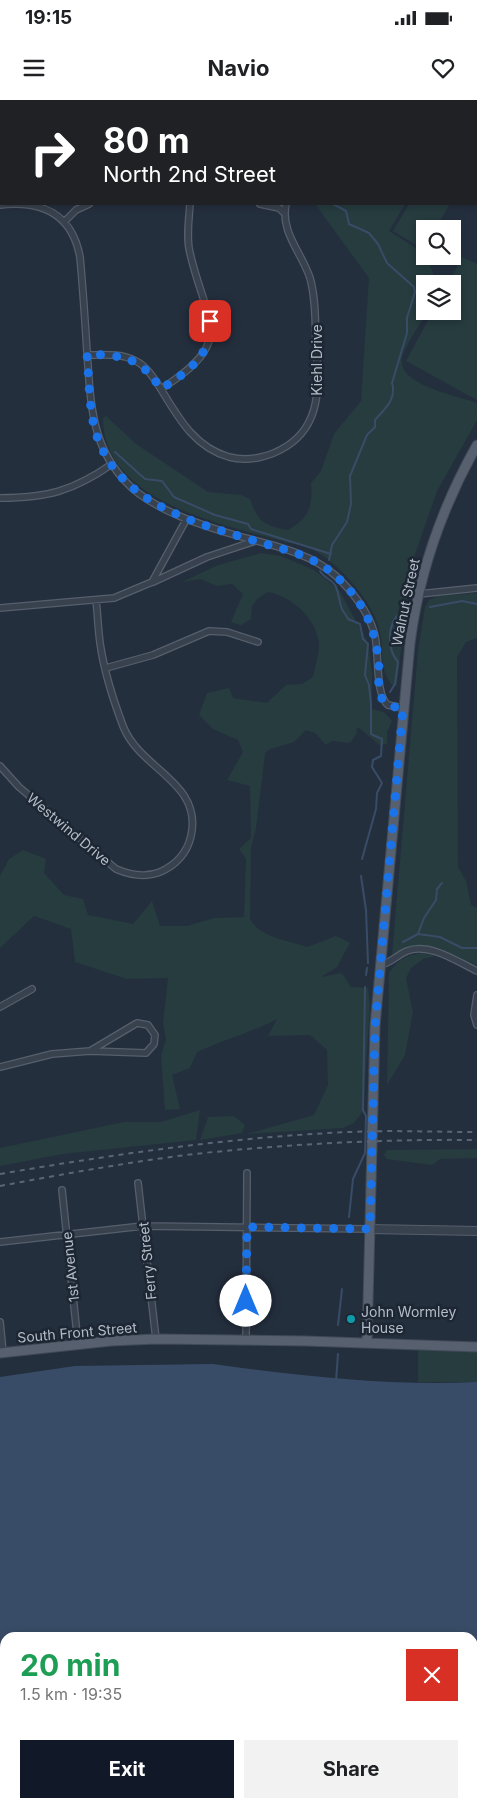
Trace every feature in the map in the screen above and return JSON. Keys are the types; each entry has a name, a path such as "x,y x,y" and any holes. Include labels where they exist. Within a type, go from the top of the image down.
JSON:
{"main road":[{"name":"Walnut Street","path":"367,1343 374,1055 380,965 410,643 419,594 444,512 477,445"},
{"name":"South Front Street","path":"2,1353 78,1344 156,1339 477,1347"}],"street":[{"path":"28,205 42,208 64,222 75,237 80,257 87,354 95,427 112,464 138,492 186,520 255,540 318,562 345,585 365,611 374,631 383,700 391,706 403,708"},
{"path":"64,222 76,210 87,205"},
{"path":"161,389 194,366 204,353 210,338 209,312 189,252 190,205"},
{"path":"265,205 279,208 284,213"},
{"name":"Kiehl Drive","path":"87,354 117,356 134,360 146,369 191,434 212,450 229,457 247,458 270,454 291,443 302,432 312,416 319,382 314,300 307,270 288,231 284,213 286,205"},
{"path":"0,498 41,497 61,492 82,484 112,464"},
{"path":"152,582 166,560 186,520"},
{"path":"0,608 122,596 207,557 255,540"},
{"path":"419,594 477,588"},
{"name":"Westwind Drive","path":"0,766 19,787 116,869 132,875 148,875 166,869 178,861 190,840 193,819 191,805 179,788 131,743 120,717 101,651 96,600"},
{"path":"106,668 153,655 209,631 227,632 258,642"},
{"path":"380,965 389,963 405,952 420,949 439,954 477,972"},
{"path":"0,1007 32,989"},
{"path":"477,995 474,1014 477,1025"},
{"path":"0,1066 52,1054 90,1051 146,1052 154,1044 155,1035 148,1025 137,1023 90,1051"},
{"path":"246,1340 247,1174"},
{"name":"Ferry Street","path":"138,1183 156,1339"},
{"name":"1st Avenue","path":"62,1190 78,1344"},
{"path":"0,1242 143,1226 477,1231"},
{"path":"0,1322 2,1353"}],"green space":[{"path":"316,205 404,205 389,231 416,248 416,265 430,265 434,275 416,275 416,320 422,320 403,354 403,368 409,376 419,383 477,403 477,420 437,491 410,569 397,685 393,686 384,668 380,632 371,608 354,585 335,565 310,548 196,516 142,488 122,469 108,446 103,418 106,416 136,444 208,492 241,495 250,499 256,513 263,522 288,530 301,521 308,511 311,498 311,483 321,471 334,434 361,401 369,278"},
{"path":"408,205 449,205 440,220 416,220 416,245 393,231"},
{"path":"462,257 477,264 477,400 406,361 428,320 461,320 461,275 453,275 458,265 461,265"},
{"path":"261,553 281,556 314,570 339,590 368,643 372,673 372,709 384,712 392,721 387,732 387,743 381,746 359,728 356,729 357,733 350,743 332,741 326,745 315,733 306,730 294,742 268,750 265,754 256,828 251,848 250,919 254,925 267,934 307,947 336,936 350,943 337,967 321,977 342,973 351,987 368,988 370,1005 363,1111 354,1123 343,1128 247,1134 314,1115 328,1085 327,1050 310,1035 268,1036 277,1019 197,1052 190,1068 172,1075 180,1109 165,1110 161,1056 166,1039 163,1023 168,978 127,979 75,962 71,929 34,916 0,948 0,876 9,859 23,850 46,859 44,873 64,895 83,899 88,915 133,924 152,901 160,926 187,926 214,918 244,917 246,859 239,849 251,838 250,786 227,780 243,752 238,740 213,729 199,715 207,693 229,688 233,698 267,703 286,685 302,684 313,677 319,642 307,616 301,609 285,598 268,592 258,598 252,606 251,619 241,625 231,622 243,594 232,584 217,586 200,579 182,582 218,565"},
{"path":"477,593 477,638 466,642 457,657 458,867 466,881 471,905 477,908 477,965 444,950 426,946 416,947 392,955 418,651 425,607 429,600 438,596"},
{"path":"421,953 436,956 423,959 411,968 406,978 413,1012 405,1055 387,1085 389,973 402,959"},
{"path":"200,1110 196,1140 63,1154 0,1166 0,1148 124,1122 161,1122"},
{"path":"234,1116 245,1125 242,1133 200,1140 208,1117"},
{"path":"477,1149 477,1158 440,1159 432,1165 387,1159 384,1155 387,1150"},
{"path":"418,1350 477,1352 477,1382 418,1382"}],"water":[{"path":"213,1364 345,1379 411,1383 477,1382 477,1632 0,1632 0,1377 75,1366"}],"waterway":[{"path":"329,560 332,545 347,522 351,504 350,476 367,435 375,427 375,420 386,408 393,394 392,383 407,333 407,318 415,292 414,287 387,263 378,244 369,233 349,224 346,211 335,205"},
{"path":"115,452 145,479 162,481 174,497 215,515 248,524 251,529 331,554"},
{"path":"320,571 335,585 341,606 348,619 360,624 363,639 368,644 365,675 369,685 371,704 371,734 382,739 381,756 373,760 372,767 382,783 377,793 376,809 362,859"},
{"path":"430,607 462,601 477,604"},
{"path":"390,692 395,684 398,662 391,649 391,628 394,621 403,612"},
{"path":"361,876 366,910 368,963"},
{"path":"418,934 424,918 436,900 437,889 442,883"},
{"path":"403,942 418,934 440,937 462,948 477,948"},
{"path":"366,975 367,968"},
{"path":"349,1217 353,1179 365,1153 366,1116 363,1110 365,987"},
{"path":"338,1325 342,1289"},
{"path":"336,1381 338,1354"}],"railway":[{"path":"0,1174 131,1153 218,1142 306,1134 365,1131 475,1132"},
{"path":"0,1186 145,1161 229,1150 371,1141 477,1140"}],"place":[{"name":"John Wormley House","path":"351,1319"}],"route":[{"path":"210,321 210,338 204,353 194,366 161,389 146,369 134,360 125,357 87,354 92,411 98,437 119,474 148,500 186,520 296,553 321,563 337,577 365,611 370,620 376,639 380,692 383,700 394,707 403,708 375,1026 370,1229 247,1227 246,1301"}]}
